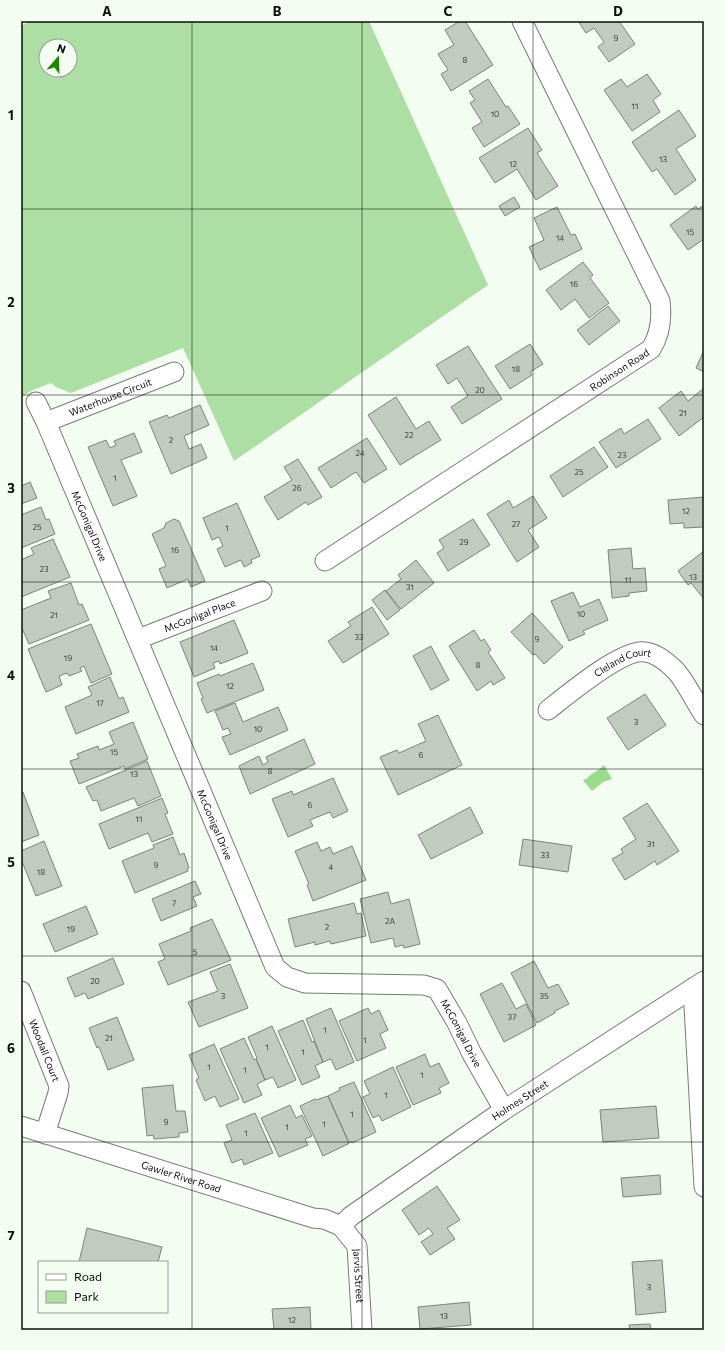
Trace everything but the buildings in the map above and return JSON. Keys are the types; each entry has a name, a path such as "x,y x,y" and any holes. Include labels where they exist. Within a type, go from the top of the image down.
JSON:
{"street":[{"name":"Robinson Road","path":"325,561 650,349 654,344 661,316 660,301 522,21"},
{"name":"Waterhouse Circuit","path":"46,422 174,372"},
{"name":"McGonigal Drive","path":"36,402 46,422 138,639 275,967 287,977 304,983 424,985 437,989 457,1022 472,1054 504,1110"},
{"name":"McGonigal Place","path":"138,639 262,591"},
{"name":"Cleland Court","path":"548,710 604,668 631,653 644,651 663,660 677,672 704,715"},
{"name":"Holmes Street","path":"341,1226 351,1216 504,1110 699,984"},
{"path":"699,984 704,1187"},
{"name":"Woodall Court","path":"21,991 59,1086 45,1134"},
{"name":"Gawler River Road","path":"21,1126 313,1218 324,1219 341,1226"},
{"name":"Jarvis Street","path":"341,1226 357,1246 362,1330"}],"green space":[{"path":"30,21 369,21 488,285 234,461 183,348 71,393 56,387 51,383 33,390 21,397 21,26"}],"shaded area":[{"path":"604,765 612,779 603,782 592,791 583,780"}]}
